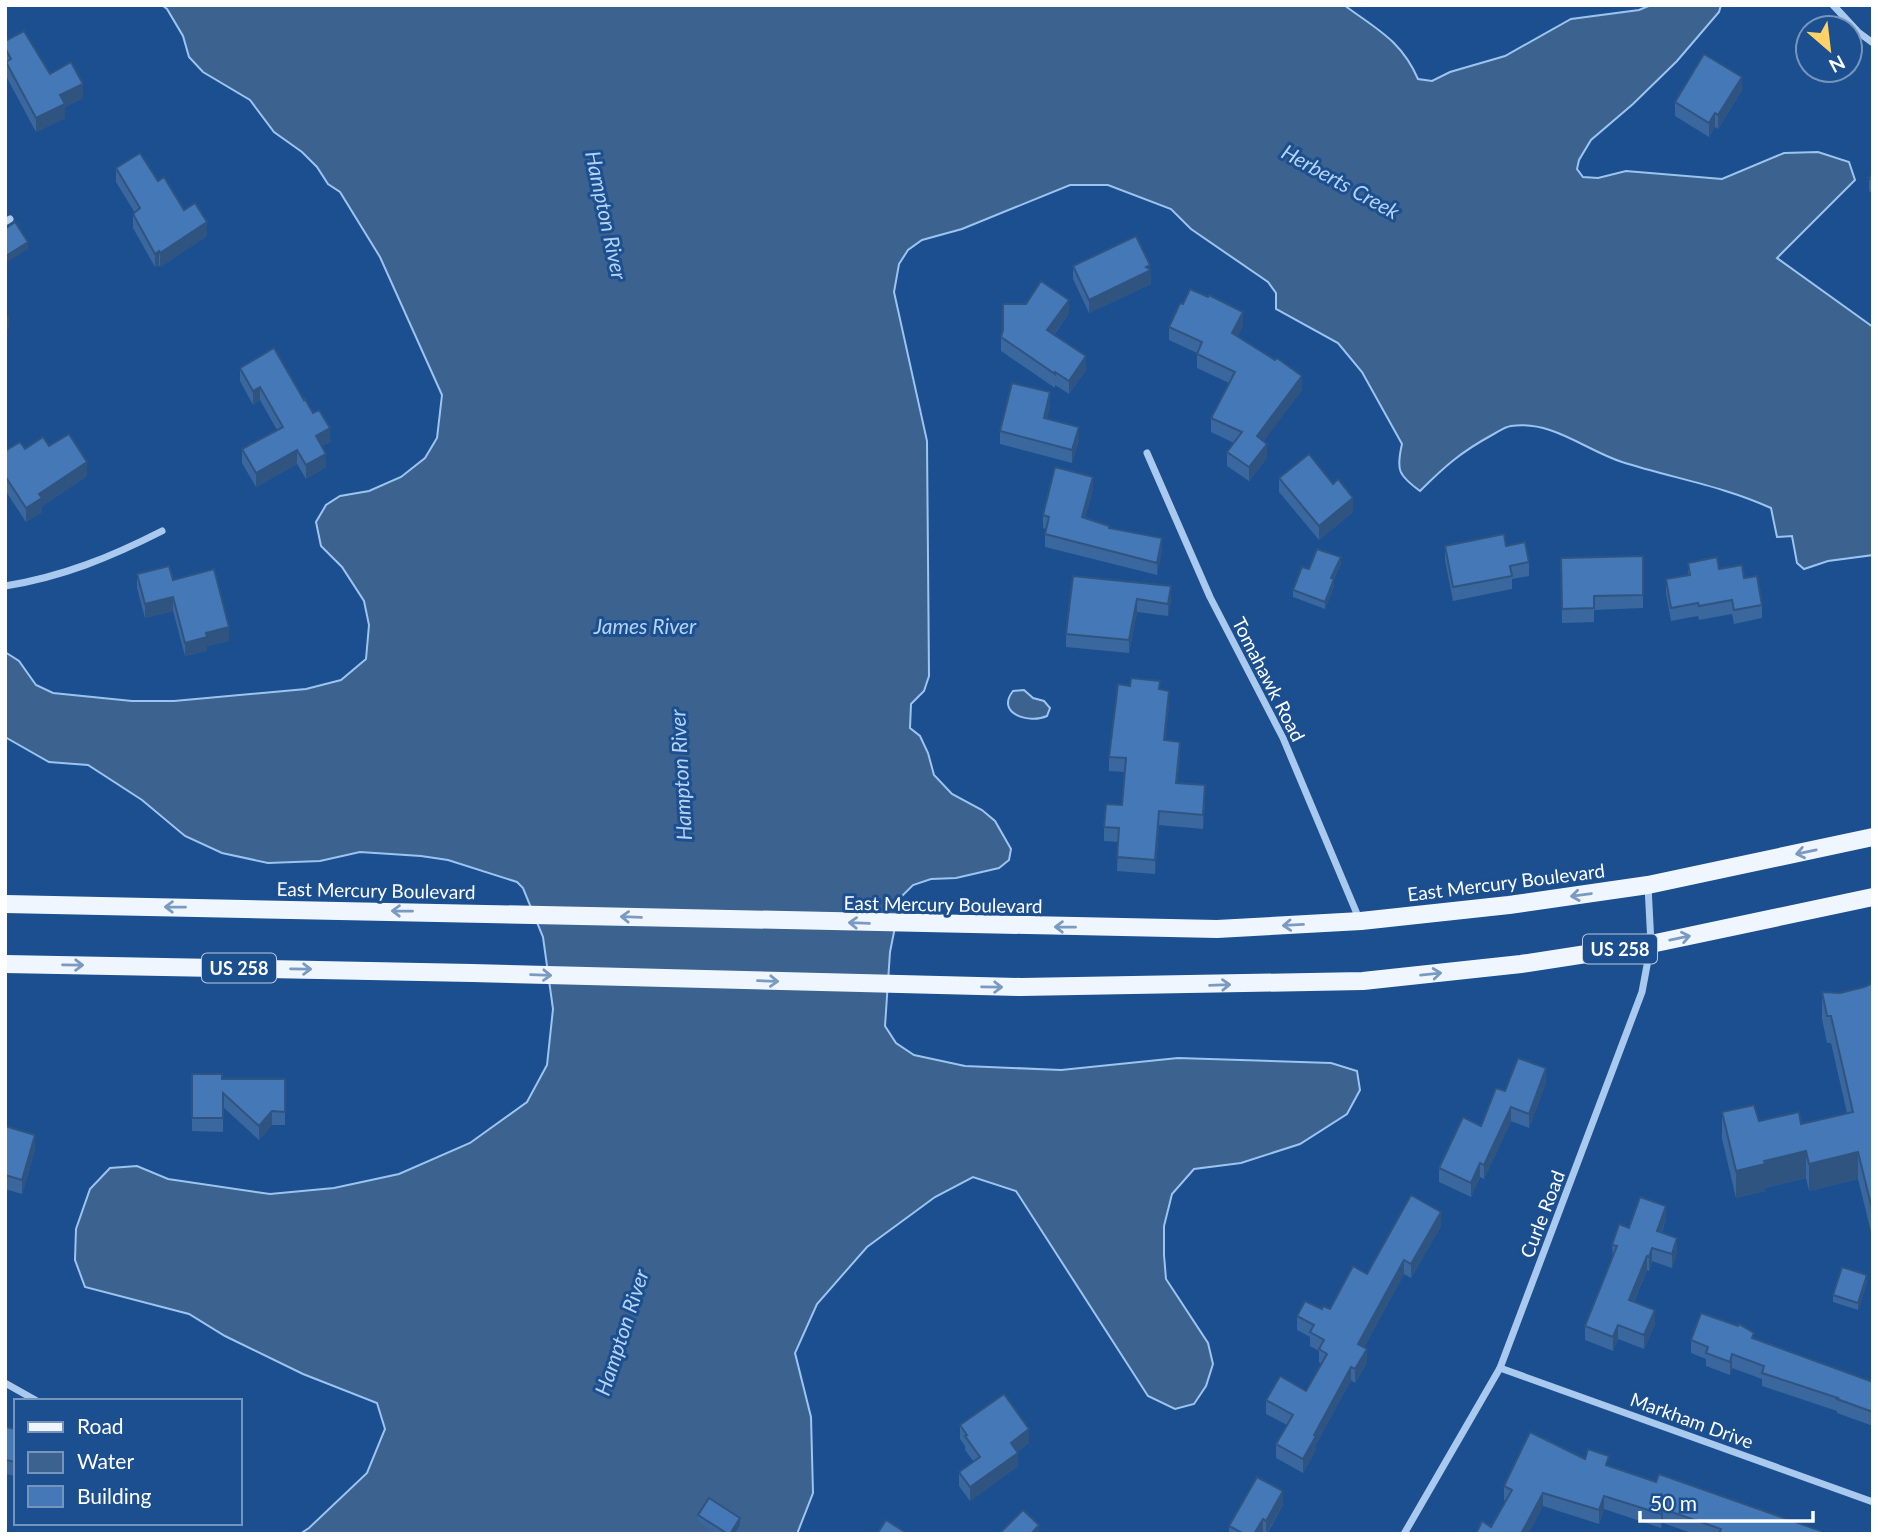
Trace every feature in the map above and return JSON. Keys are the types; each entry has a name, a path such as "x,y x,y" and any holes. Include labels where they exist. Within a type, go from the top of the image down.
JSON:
{"main road":[{"name":"East Mercury Boulevard","path":"5,904 1217,929 1361,921 1509,905 1648,885 1873,837"},
{"name":"US 258","path":"5,964 472,972 924,986 1363,981 1521,964 1651,944 1873,897"}],"street":[{"path":"1833,5 1858,32 1873,43"},
{"name":"Tomahawk Road","path":"1147,453 1210,597 1283,738 1361,921"},
{"path":"5,586 37,581 77,569 109,557 162,531"},
{"name":"Curle Road","path":"1404,1534 1500,1368 1642,992 1651,944 1648,885"},
{"name":"Markham Drive","path":"1500,1368 1873,1502"},
{"path":"5,1383 33,1399"}],"water":[{"name":"James River","path":"162,5 1344,5 1396,45 1418,79 1432,81 1450,72 1505,56 1571,19 1639,10 1651,5 1721,5 1719,12 1677,61 1591,140 1579,160 1577,169 1583,177 1598,178 1626,171 1722,179 1784,153 1818,152 1849,162 1855,180 1777,258 1873,327 1873,555 1828,561 1804,569 1797,563 1792,536 1777,537 1771,508 1716,488 1622,462 1568,437 1526,425 1506,427 1481,441 1454,460 1420,491 1407,481 1400,471 1402,444 1362,372 1338,343 1276,309 1276,293 1268,282 1191,229 1171,209 1108,185 1070,185 962,229 922,240 908,250 899,264 894,292 927,441 929,676 924,691 911,704 910,728 920,736 934,775 952,794 982,810 995,821 1011,849 1009,860 999,868 956,878 931,879 913,885 901,897 890,952 885,1026 896,1043 914,1055 965,1066 1061,1070 1178,1058 1331,1063 1357,1071 1360,1090 1347,1114 1300,1144 1241,1163 1194,1169 1172,1194 1164,1226 1166,1279 1208,1343 1213,1364 1206,1386 1194,1404 1175,1409 1148,1396 1016,1191 973,1177 935,1197 867,1247 817,1304 795,1353 811,1417 813,1493 797,1534 300,1534 367,1473 385,1429 377,1403 303,1374 225,1336 189,1314 85,1287 75,1260 76,1229 90,1189 110,1168 137,1166 168,1179 270,1194 334,1188 399,1174 470,1143 527,1102 547,1065 553,1009 543,937 523,888 517,882 448,860 421,856 360,852 320,861 268,863 222,853 185,836 142,800 88,765 49,762 5,737 5,652 19,661 36,685 53,693 132,701 174,701 306,689 341,680 366,659 369,625 364,601 342,567 321,546 316,522 326,505 340,496 369,491 401,477 425,458 437,438 442,395 380,257 340,192 328,184 317,167 302,152 274,132 250,100 203,72 189,57 183,36"},
{"path":"1024,690 1033,698 1044,701 1050,708 1047,716 1024,718 1011,711 1008,706 1013,691"}],"building":[{"path":"24,31 50,74 71,62 83,84 60,95 65,104 36,118 6,62 11,59 5,48 5,41"},
{"path":"1704,54 1742,77 1718,115 1715,113 1709,123 1675,102"},
{"path":"140,153 158,181 164,177 184,210 195,203 207,222 155,254 133,214 140,208 116,168"},
{"path":"15,222 28,242 6,256 5,229"},
{"path":"1136,236 1150,265 1146,267 1151,270 1089,300 1073,266"},
{"path":"1041,281 1069,300 1047,330 1086,356 1069,381 1001,337 1003,304 1026,304"},
{"path":"1190,289 1243,312 1232,333 1275,360 1277,358 1302,376 1257,436 1267,444 1249,467 1227,452 1242,432 1211,418 1235,372 1197,354 1202,342 1169,327"},
{"path":"274,348 313,413 319,410 330,428 316,436 326,454 306,465 297,450 256,473 242,449 283,427 260,387 253,391 240,368"},
{"path":"1012,383 1050,392 1044,418 1079,427 1072,450 1000,431"},
{"path":"69,434 87,462 39,494 42,498 26,508 5,476 5,451 20,442 25,449 43,437 49,446"},
{"path":"1309,454 1333,484 1338,479 1353,498 1319,526 1279,478"},
{"path":"1055,467 1093,477 1082,517 1109,528 1162,538 1157,563 1045,534 1049,517 1043,515"},
{"path":"1504,534 1506,546 1525,542 1529,562 1510,566 1512,576 1453,587 1445,546"},
{"path":"1317,549 1341,557 1331,578 1334,579 1325,602 1293,590 1302,567 1309,569"},
{"path":"1643,556 1643,595 1594,596 1594,608 1562,609 1561,558"},
{"path":"1717,557 1719,569 1742,565 1744,578 1757,576 1762,605 1734,610 1732,600 1671,608 1666,579 1690,575 1688,563"},
{"path":"169,566 173,580 214,569 229,627 206,633 207,637 185,643 173,597 145,604 137,574"},
{"path":"1073,576 1171,586 1168,604 1137,599 1129,640 1066,634"},
{"path":"1131,678 1160,681 1159,689 1169,691 1164,740 1180,742 1176,783 1205,785 1203,815 1159,811 1155,860 1117,857 1119,828 1104,827 1106,804 1122,805 1126,758 1109,757 1118,684 1130,686"},
{"path":"1873,983 1873,1213 1858,1152 1809,1164 1806,1151 1736,1171 1722,1112 1754,1105 1759,1121 1799,1112 1801,1124 1853,1112 1831,1016 1827,1016 1822,992 1840,993"},
{"path":"1518,1058 1546,1068 1529,1114 1511,1107 1484,1165 1480,1163 1471,1183 1439,1168 1463,1117 1481,1126 1496,1088 1505,1091"},
{"path":"192,1074 222,1074 222,1079 285,1079 285,1112 272,1111 259,1126 223,1093 223,1118 192,1118"},
{"path":"5,1126 35,1135 22,1180 5,1175"},
{"path":"1411,1195 1441,1212 1411,1264 1404,1260 1358,1344 1367,1349 1355,1369 1351,1367 1303,1459 1276,1444 1293,1415 1266,1400 1280,1376 1306,1391 1327,1354 1319,1349 1324,1340 1310,1332 1314,1325 1297,1316 1305,1301 1322,1309 1323,1306 1330,1309 1353,1266 1367,1274"},
{"path":"1640,1197 1666,1206 1657,1231 1677,1238 1672,1254 1652,1248 1629,1300 1655,1310 1644,1335 1618,1325 1613,1337 1585,1326 1617,1246 1612,1245 1619,1224 1629,1228"},
{"path":"1842,1267 1867,1275 1858,1303 1833,1295"},
{"path":"1701,1313 1738,1326 1739,1324 1754,1333 1752,1338 1873,1382 1873,1412 1762,1373 1764,1366 1732,1354 1730,1362 1706,1353 1708,1347 1691,1340"},
{"path":"1004,1394 1029,1429 1011,1443 1018,1453 970,1487 959,1472 980,1457 960,1425"},
{"path":"5,1427 14,1429 14,1462 5,1460"},
{"path":"1530,1432 1585,1459 1588,1449 1609,1456 1606,1465 1656,1482 1659,1474 1821,1531 1820,1534 1719,1534 1721,1529 1663,1509 1661,1514 1604,1496 1599,1510 1543,1493 1521,1534 1476,1534 1482,1521 1491,1527 1512,1490 1504,1486"},
{"path":"1257,1477 1283,1491 1266,1521 1263,1519 1254,1534 1244,1534 1229,1526"},
{"path":"709,1498 740,1518 730,1534 698,1515"},
{"path":"1023,1510 1039,1525 1031,1534 999,1534"},
{"path":"886,1520 908,1534 877,1534"}],"water label":[{"name":"Herberts Creek","path":"1341,181"},
{"name":"Hampton River","path":"607,215"},
{"name":"Hampton River","path":"680,775"},
{"name":"Hampton River","path":"621,1332"}]}
